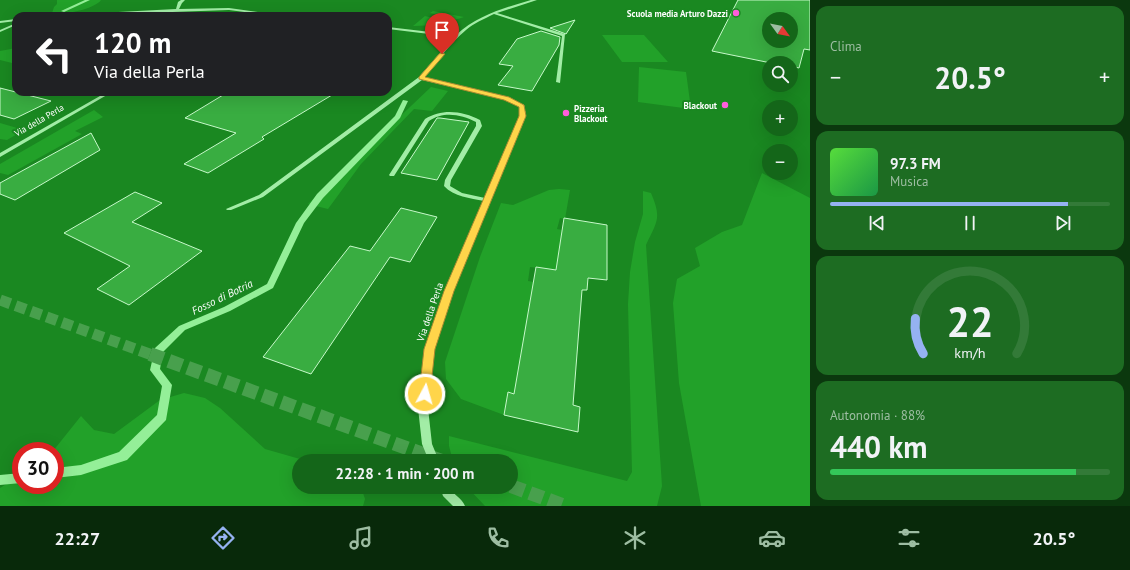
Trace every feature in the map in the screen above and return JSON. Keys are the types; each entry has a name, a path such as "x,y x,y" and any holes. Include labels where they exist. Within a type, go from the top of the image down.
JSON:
{"street":[{"path":"177,10 180,2 183,0"},
{"path":"229,209 261,196 421,78 466,26 493,13 535,0"},
{"path":"138,12 228,9 251,12"},
{"path":"493,13 564,36 558,82"},
{"path":"0,22 12,20"},
{"path":"0,31 12,26"},
{"path":"392,28 457,36"},
{"name":"Via della Perla","path":"421,78 506,98 522,106 523,116 449,291 429,349 423,408 427,444 431,454"},
{"name":"Via della Perla","path":"0,155 103,96"},
{"path":"392,175 431,116 438,113 472,117 478,121 479,126 448,180 447,186 451,190 460,194 487,200"},
{"path":"448,494 460,506"}],"green space":[{"path":"57,0 101,0 85,9 73,12 52,12 57,4"},
{"path":"433,11 464,17 439,25 413,26 425,16 433,18 438,15 430,13"},
{"path":"602,35 644,35 668,62 622,62"},
{"path":"12,49 12,63 0,60 0,51"},
{"path":"639,67 686,72 691,109 638,102"},
{"path":"431,87 448,91 432,111 414,109 361,164 328,209 308,204"},
{"path":"94,110 103,117 75,131 82,134 8,175 0,173 0,164"},
{"path":"0,123 24,130 7,140 0,139"},
{"path":"762,173 762,180 775,180 810,198 810,506 701,506 679,383 673,303 677,279 700,266 695,248 722,232 742,225"},
{"path":"549,190 570,190 565,219 560,218 557,229 562,230 556,270 530,267 528,281 534,282 515,394 508,393 504,415 461,399 446,379 445,362 480,257 501,203 513,205"},
{"path":"643,191 651,193 657,215 657,220 646,245 662,486 657,506 485,506 474,494 518,494 518,454 451,454 449,436 627,481 632,472 628,304 630,272 635,242 643,214"},
{"path":"184,393 205,398 220,408 265,449 292,457 292,494 363,494 365,499 363,506 0,506 0,488 12,481 12,494 64,494 64,442 60,442 81,416 94,430 114,434 160,400"}],"building":[{"path":"738,0 810,0 810,50 804,49 799,68 798,56 762,56 762,61 712,51"},
{"path":"575,20 566,34 550,28"},
{"path":"541,31 560,37 559,45 532,91 498,85 513,66 499,64 517,39"},
{"path":"0,88 12,91 12,96 31,96 51,101 14,119 0,115"},
{"path":"221,96 330,96 262,137 264,139 208,173 184,164 236,133 185,118"},
{"path":"437,118 469,122 437,180 401,173"},
{"path":"91,133 100,150 15,200 0,194 0,183"},
{"path":"135,192 162,203 132,222 202,251 129,305 97,289 130,266 64,233"},
{"path":"401,208 437,217 410,262 390,257 311,374 263,357 350,246 370,251"},
{"path":"564,218 607,225 607,280 588,278 587,290 582,290 573,405 580,407 578,432 504,415 508,392 514,394 536,267 556,270"}],"waterway":[{"path":"63,11 88,0"},
{"name":"Fosso di Botria","path":"64,472 81,470 123,456 162,417 167,385 155,370 158,351 182,328 227,309 270,286 300,223 320,196 398,117 405,101"},
{"name":"Fosso di Botria","path":"0,480 12,479"}],"tunnel":[{"path":"0,300 152,355"},
{"path":"150,354 423,454"},
{"path":"518,489 565,506"}],"place":[{"name":"Scuola media Arturo Dazzi","path":"736,13"},
{"name":"Blackout","path":"725,105"},
{"name":"Pizzeria Blackout","path":"566,113"}],"route":[{"path":"425,394 429,349 449,291 523,116 522,106 506,98 421,78 442,54"}]}
